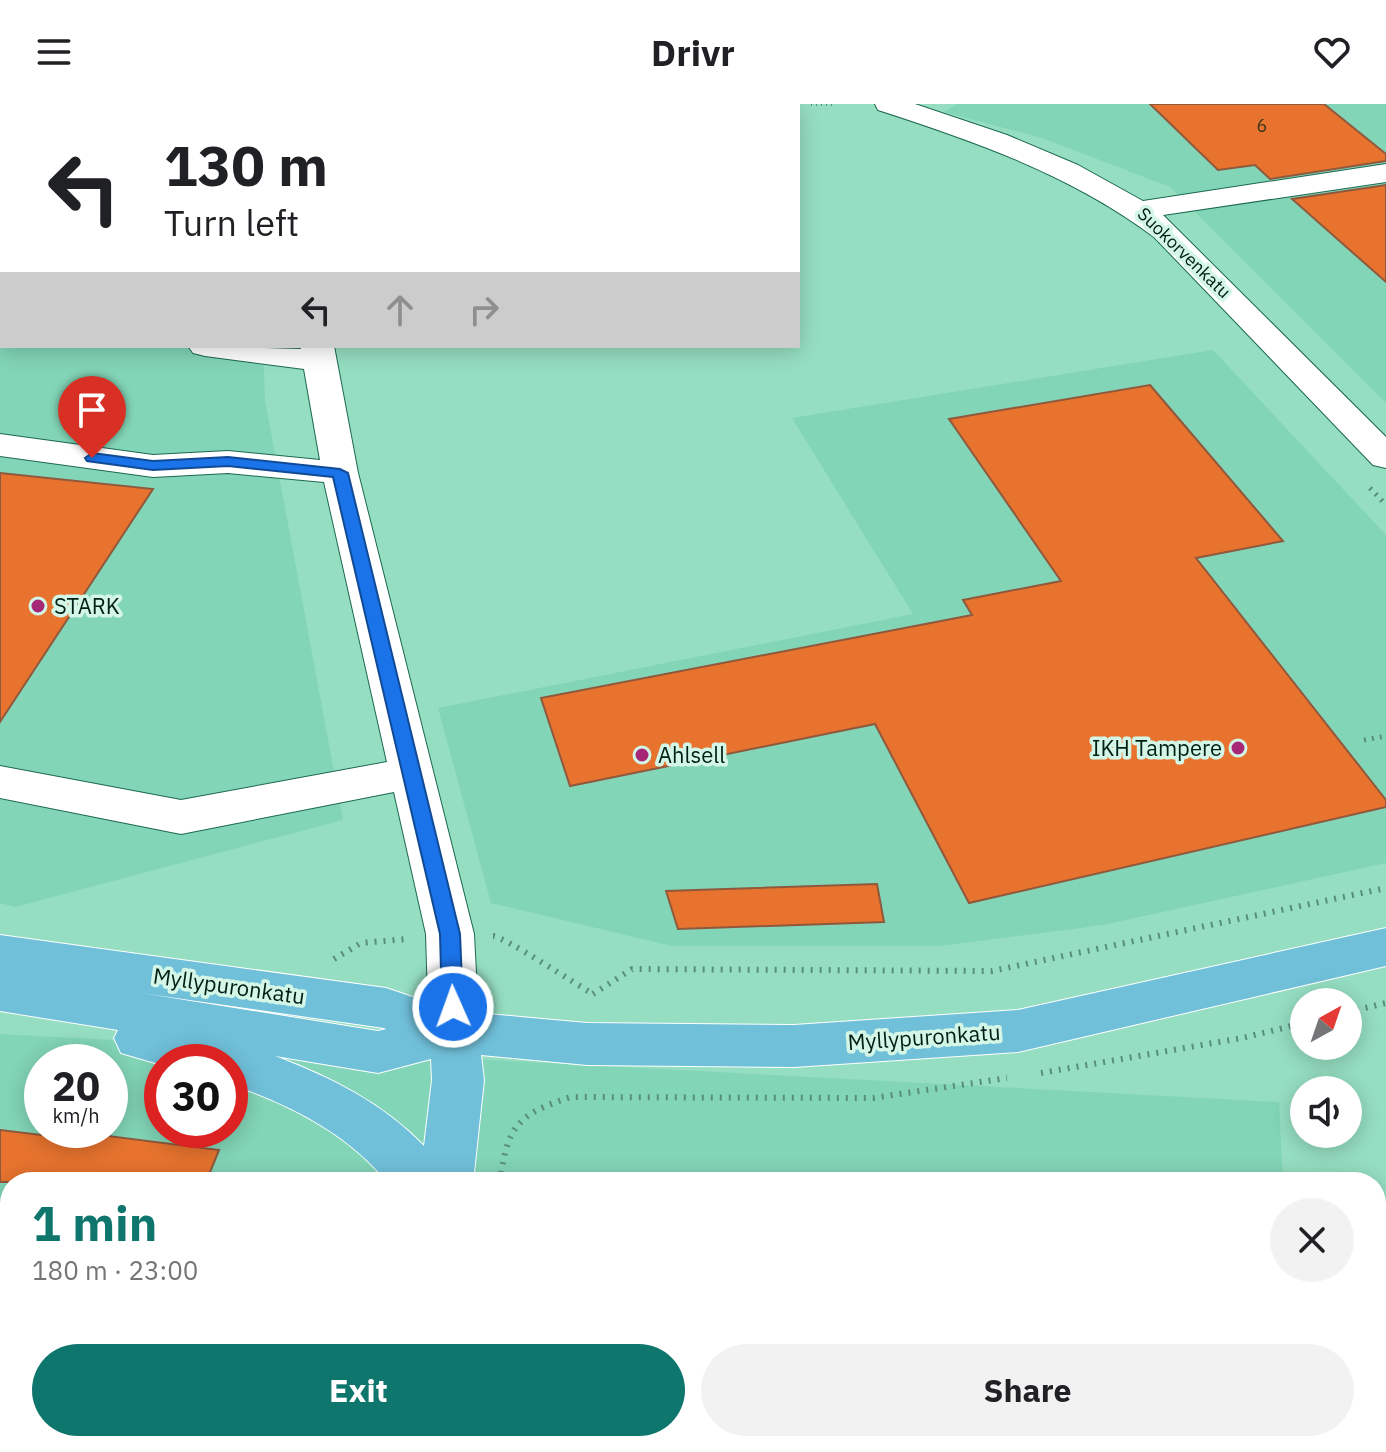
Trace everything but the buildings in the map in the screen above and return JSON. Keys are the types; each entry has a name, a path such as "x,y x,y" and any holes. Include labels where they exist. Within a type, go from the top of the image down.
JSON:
{"main road":[{"name":"Myllypuronkatu","path":"0,954 386,1008 454,1032 587,1044 794,1046 1018,1031 1386,947"},
{"name":"Myllypuronkatu","path":"0,991 378,1052 454,1032"},
{"path":"0,1005 160,1044"},
{"path":"447,1172 458,1080 454,1032"},
{"path":"248,1070 303,1088 337,1109 412,1172"}],"street":[{"name":"Suokorvenkatu","path":"888,104 1049,162 1140,210 1165,231 1386,457"},
{"path":"1140,210 1386,173"},
{"path":"233,348 318,354 340,473 450,934 454,1032"},
{"path":"0,445 153,466 228,462 340,473"},
{"path":"0,782 181,817 410,773"}],"path":[{"path":"811,104 836,104"},
{"path":"1364,740 1386,736"},
{"path":"593,994 632,969 992,971 1386,888"},
{"path":"1362,1009 1386,1003"}],"shaded area":[{"path":"957,104 1386,104 1386,403 1170,187 1042,138 944,112"},
{"path":"0,348 263,348 265,400 343,820 15,907 0,903"},
{"path":"1213,350 1386,535 1386,863 1103,925 940,946 672,946 491,903 438,708 913,614 792,418"},
{"path":"0,1034 188,1044 144,1044 144,1148 248,1148 248,1047 1279,1102 1282,1172 0,1172"}],"place":[{"name":"STARK","path":"38,606"},
{"name":"IKH Tampere","path":"1238,748"},
{"name":"Ahlsell","path":"642,755"}],"route":[{"path":"92,458 153,466 228,462 340,473 450,934 453,1007"}]}
